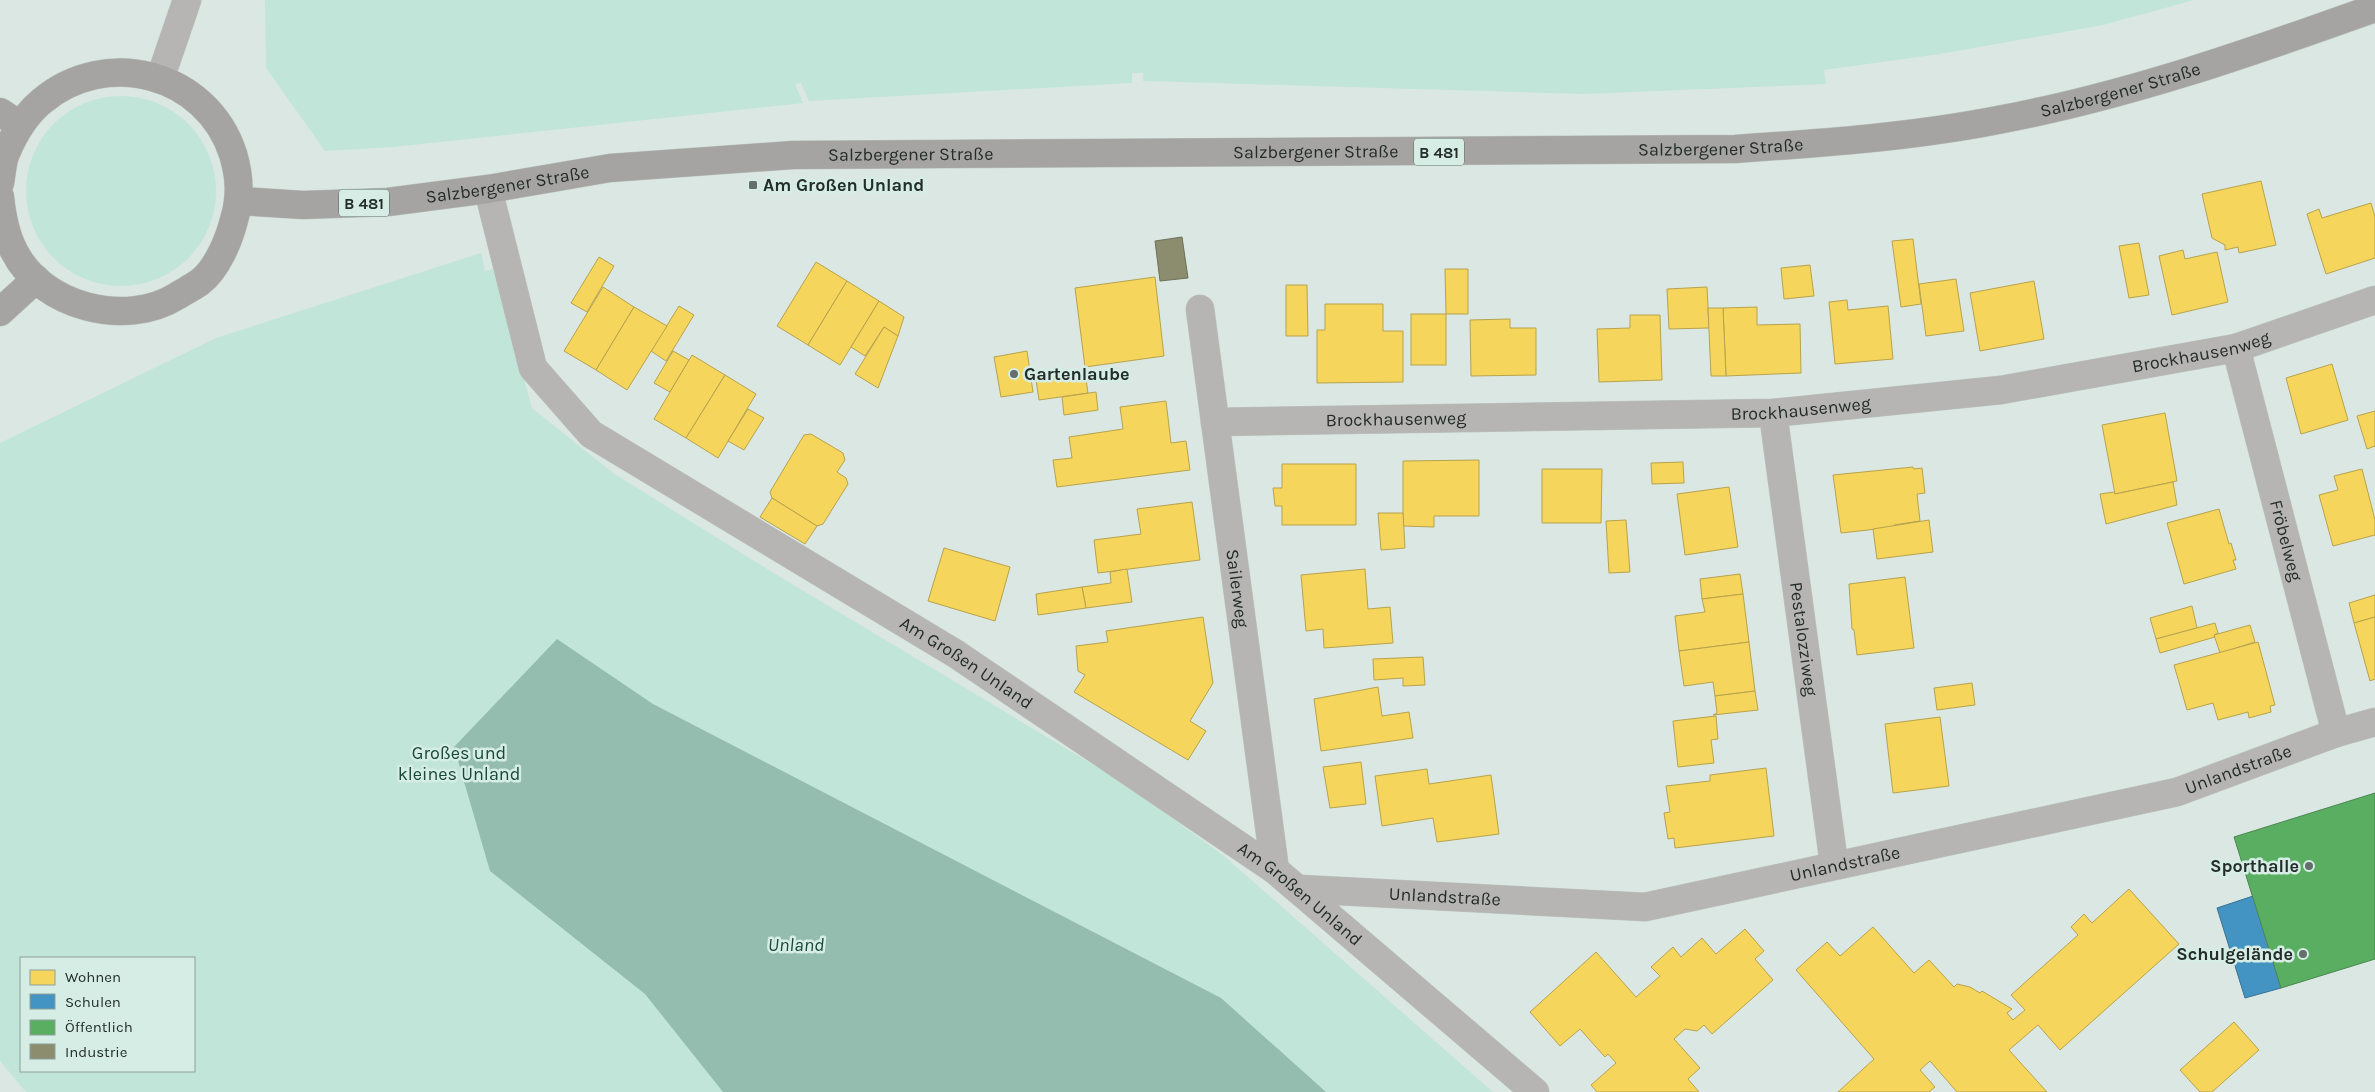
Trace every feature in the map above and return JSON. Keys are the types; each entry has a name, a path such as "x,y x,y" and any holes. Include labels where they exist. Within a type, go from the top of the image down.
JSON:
{"main road":[{"name":"Salzbergener Straße","path":"240,201 303,205 388,202 488,189 610,168 793,155 1735,150 1851,141 1998,120 2154,83 2290,39 2375,8"},
{"path":"0,183 10,118 68,84 98,74 129,72 160,78 188,93 211,114 228,140 238,170 240,201 228,245 201,281 162,305 118,313 73,304 36,279 14,252 2,221 0,197"},
{"path":"0,312 36,279"}],"street":[{"path":"160,78 187,0"},
{"name":"Am Großen Unland","path":"488,189 533,368 591,434 956,654 1275,870 1300,889 1535,1092"},
{"name":"Brockhausenweg","path":"1215,422 1773,413 2000,390 2236,348 2375,300"},
{"name":"Sailerweg","path":"1200,309 1275,870"},
{"name":"Fröbelweg","path":"2236,348 2336,733"},
{"name":"Pestalozziweg","path":"1773,413 1834,864"},
{"name":"Unlandstraße","path":"1300,889 1645,906 2177,792 2336,733 2375,722"}],"green space":[{"path":"265,0 2194,0 2103,25 1940,54 1824,70 1826,84 1584,94 1143,81 1143,73 1132,73 1132,83 809,101 801,83 795,84 803,103 394,147 325,151 266,68"},
{"path":"121,96 139,98 157,104 174,112 188,124 200,138 208,155 214,173 216,191 214,209 208,227 200,244 188,258 174,270 157,278 139,284 121,286 103,284 85,278 68,270 54,258 42,244 34,227 28,209 26,191 28,173 34,155 42,138 54,124 68,112 85,104 103,98"},
{"name":"Großes und kleines Unland","path":"481,253 485,271 493,269 532,408 613,473 777,575 1127,785 1224,856 1493,1092 26,1092 0,1061 0,443 216,338"}],"water":[{"name":"Unland","path":"557,639 653,704 1221,998 1326,1092 723,1092 645,994 490,871 454,747"}],"building: Wohnen":[{"path":"2261,181 2276,245 2239,253 2238,247 2225,250 2225,245 2212,238 2202,194"},
{"path":"2371,203 2375,217 2375,258 2326,274 2307,214 2319,209 2322,218"},
{"path":"1913,239 1921,304 1901,307 1892,241"},
{"path":"2139,243 2149,295 2129,298 2119,246"},
{"path":"2183,250 2185,259 2217,252 2228,302 2172,315 2159,256"},
{"path":"599,257 614,266 587,312 571,303"},
{"path":"816,262 847,281 808,345 777,326"},
{"path":"1810,265 1814,296 1784,299 1781,268"},
{"path":"1445,269 1468,269 1468,314 1446,314"},
{"path":"1155,277 1164,356 1085,367 1075,288"},
{"path":"1956,279 1964,331 1926,336 1919,284"},
{"path":"847,281 879,301 840,365 808,345"},
{"path":"2034,281 2044,339 1980,351 1970,293"},
{"path":"1286,285 1307,285 1308,336 1286,336"},
{"path":"603,287 634,307 596,370 564,351"},
{"path":"1707,287 1709,328 1669,329 1667,289"},
{"path":"1847,300 1848,310 1888,306 1893,359 1835,364 1829,302"},
{"path":"879,301 904,317 898,336 884,327 865,356 851,347"},
{"path":"1325,304 1383,304 1383,331 1403,331 1403,382 1317,383 1317,330 1325,330"},
{"path":"679,306 694,315 666,361 651,351"},
{"path":"634,307 667,326 627,390 596,370"},
{"path":"1757,307 1757,325 1800,324 1801,373 1726,376 1723,308"},
{"path":"1708,308 1723,308 1726,376 1711,376"},
{"path":"1411,314 1446,314 1446,365 1411,365"},
{"path":"1630,315 1660,315 1662,380 1599,382 1597,329 1630,328"},
{"path":"1510,319 1510,328 1536,328 1536,375 1471,376 1470,320"},
{"path":"884,327 898,336 878,388 855,374"},
{"path":"673,351 689,360 670,392 654,383"},
{"name":"Gartenlaube","path":"1027,351 1033,392 1001,397 994,357"},
{"path":"692,355 725,375 686,438 654,419"},
{"path":"2332,364 2348,420 2301,434 2286,378"},
{"path":"1085,372 1088,393 1039,400 1036,380"},
{"path":"725,375 756,394 718,458 686,438"},
{"path":"1096,392 1098,410 1064,415 1062,397"},
{"path":"1166,401 1171,443 1186,441 1190,470 1057,487 1053,460 1072,458 1069,437 1123,429 1120,407"},
{"path":"748,409 764,418 744,450 728,441"},
{"path":"2375,411 2375,446 2367,449 2357,416"},
{"path":"2165,413 2177,481 2115,494 2102,425"},
{"path":"811,434 843,453 845,460 837,472 846,478 848,484 823,524 817,526 772,498 770,492 804,435"},
{"path":"1479,460 1479,516 1434,516 1434,527 1403,526 1403,461"},
{"path":"1683,462 1684,483 1652,484 1651,463"},
{"path":"1282,464 1356,464 1356,525 1282,525 1282,506 1275,506 1273,488 1282,488"},
{"path":"1913,467 1914,469 1922,468 1925,493 1917,494 1920,521 1894,525 1895,527 1841,533 1833,475"},
{"path":"1542,469 1602,469 1601,523 1542,523"},
{"path":"2362,469 2375,520 2375,535 2333,546 2319,495 2338,490 2334,476"},
{"path":"2173,482 2177,505 2106,524 2100,494 2114,492 2115,494"},
{"path":"1729,487 1738,547 1685,555 1677,494"},
{"path":"772,498 817,526 805,544 760,517"},
{"path":"1192,502 1200,560 1098,573 1094,540 1141,534 1137,509"},
{"path":"2219,509 2229,544 2231,543 2236,560 2233,560 2236,569 2184,584 2167,523"},
{"path":"1378,513 1403,513 1405,548 1381,550"},
{"path":"1626,520 1630,572 1609,573 1606,521"},
{"path":"1929,520 1933,552 1877,559 1873,529"},
{"path":"944,548 1010,567 995,621 928,601"},
{"path":"1127,569 1132,602 1086,608 1082,587 1111,583 1110,572"},
{"path":"1365,569 1368,609 1390,607 1393,643 1324,648 1323,629 1306,631 1301,575"},
{"path":"1740,574 1743,594 1702,599 1700,579"},
{"path":"1905,577 1914,648 1857,655 1854,630 1852,629 1849,584"},
{"path":"1082,587 1086,608 1038,615 1036,594"},
{"path":"1743,594 1749,642 1679,651 1675,616 1705,612 1702,599"},
{"path":"2375,595 2375,617 2354,623 2349,603"},
{"path":"2192,606 2197,628 2156,639 2150,618"},
{"path":"1203,617 1213,683 1190,721 1206,731 1188,760 1074,692 1085,675 1078,671 1076,646 1108,642 1106,631"},
{"path":"2375,617 2375,679 2370,681 2354,623"},
{"path":"2215,623 2218,633 2214,635 2215,637 2160,653 2156,639"},
{"path":"2250,625 2255,642 2220,653 2214,635"},
{"path":"1749,642 1755,691 1715,696 1713,682 1684,686 1679,651"},
{"path":"2258,642 2275,705 2270,706 2271,712 2249,718 2248,712 2218,720 2213,703 2187,710 2174,665"},
{"path":"1423,657 1425,685 1403,686 1403,678 1374,680 1373,659"},
{"path":"1972,683 1975,705 1937,710 1934,688"},
{"path":"1378,687 1382,716 1409,712 1413,738 1321,751 1314,699"},
{"path":"1755,691 1758,710 1713,715 1717,713 1715,696"},
{"path":"1716,716 1718,739 1711,740 1714,763 1678,767 1673,721"},
{"path":"1940,717 1949,786 1893,793 1885,724"},
{"path":"1361,762 1366,804 1330,808 1323,767"},
{"path":"1766,768 1774,836 1675,848 1674,838 1668,839 1664,813 1670,812 1666,786 1710,781 1710,775"},
{"path":"1427,769 1429,784 1491,775 1499,834 1437,842 1433,818 1382,826 1375,776"},
{"path":"2129,889 2179,944 2060,1050 2038,1025 2009,1050 2047,1092 1957,1092 1930,1061 1920,1070 1935,1087 1929,1092 1838,1092 1874,1059 1796,970 1827,942 1840,956 1873,927 1914,973 1929,960 1954,987 1957,984 1970,987 1980,993 1982,991 2012,1009 2007,1013 2013,1020 2025,1010 2011,995 2078,935 2071,927 2084,914 2092,923"},
{"path":"1745,929 1764,951 1755,959 1773,980 1712,1034 1704,1025 1697,1031 1685,1029 1674,1039 1700,1068 1688,1079 1699,1092 1597,1092 1591,1085 1616,1063 1608,1054 1605,1057 1580,1029 1560,1046 1530,1012 1596,952 1636,997 1660,976 1651,967 1673,947 1681,957 1702,938 1716,954"},
{"path":"2234,1022 2259,1050 2212,1092 2200,1092 2180,1070"}],"building: Schulen":[{"path":"2253,896 2281,988 2245,998 2217,908"}],"building: Öffentlich":[{"name":"Sporthalle","path":"2375,793 2375,959 2281,988 2234,837"}],"building: Industrie":[{"path":"1182,237 1188,278 1160,281 1155,241"}],"place":[{"name":"Am Großen Unland","path":"753,185"},
{"name":"Gartenlaube","path":"1014,374"},
{"name":"Sporthalle","path":"2309,866"},
{"name":"Schulgelände","path":"2303,954"}]}
